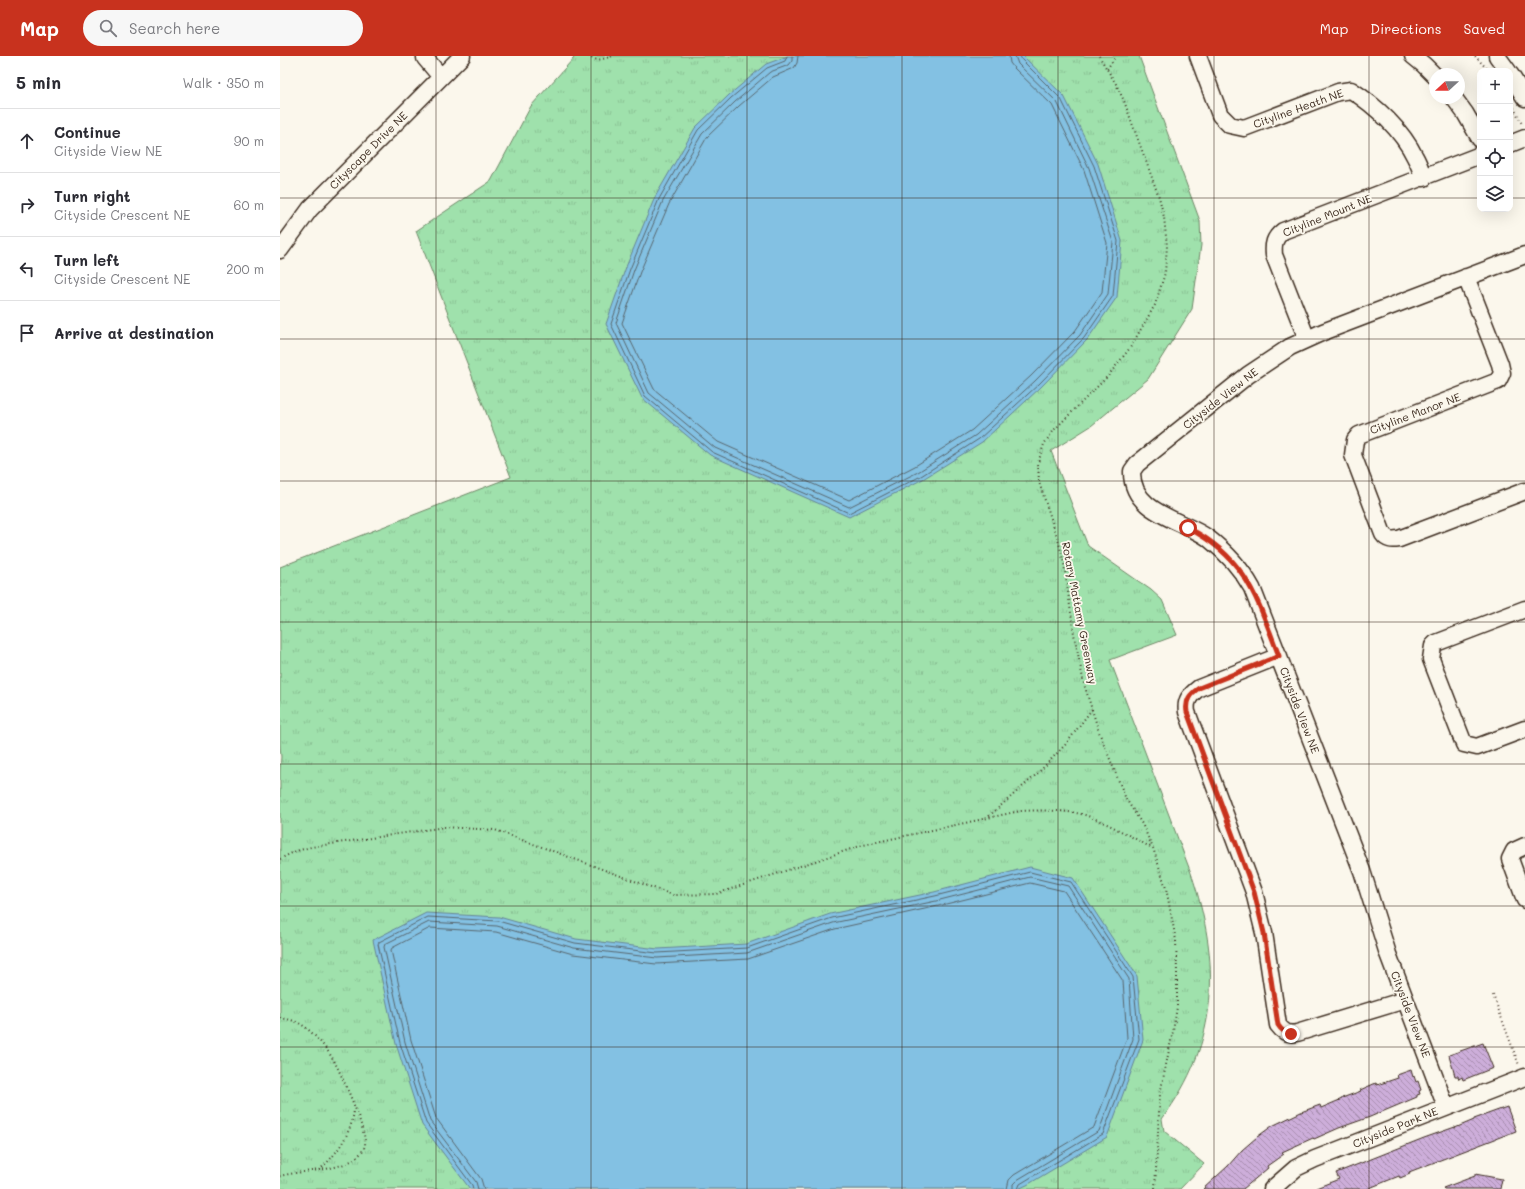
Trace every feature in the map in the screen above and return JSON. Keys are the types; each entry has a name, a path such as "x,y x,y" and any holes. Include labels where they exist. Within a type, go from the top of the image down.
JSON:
{"street":[{"path":"425,56 424,58 441,77"},
{"name":"Cityline Heath NE","path":"1198,56 1220,115 1230,125 1244,128 1338,92 1351,90 1371,104 1387,119 1402,137 1415,156 1424,178"},
{"path":"1413,56 1429,70"},
{"path":"1497,56 1506,68"},
{"name":"Cityscape Drive NE","path":"280,250 310,209 441,77 453,59"},
{"path":"1513,79 1525,98"},
{"path":"1458,104 1477,134"},
{"path":"1513,141 1524,131"},
{"name":"Cityline Mount NE","path":"1307,339 1274,255 1277,236 1283,231 1477,157"},
{"name":"Cityside View NE","path":"1446,1107 1405,1000 1382,935 1368,888 1259,605 1243,573 1234,562 1206,537 1159,514 1142,498 1134,486 1132,471 1137,464 1248,375 1290,347 1307,339 1525,255"},
{"name":"Cityline Manor NE","path":"1466,277 1500,364 1502,372 1498,380 1359,435 1355,440 1353,455 1383,534 1388,539 1392,540 1399,539 1525,490"},
{"path":"1525,609 1436,643 1433,646 1431,659 1464,744 1477,747 1525,728"},
{"path":"1279,656 1199,688 1191,693 1186,705 1187,712 1254,892 1264,933 1278,1025 1280,1029 1286,1033 1297,1033 1405,1000"},
{"path":"1525,846 1514,851 1510,859 1525,900"},
{"name":"Cityside Park NE","path":"1274,1188 1296,1168 1315,1159 1524,1077"}],"path":[{"path":"588,56 600,60 613,56"},
{"name":"Rotary Mattamy Greenway","path":"1099,56 1108,69 1124,101 1159,197 1164,217 1167,246 1165,273 1155,305 1130,348 1108,376 1055,429 1044,444 1038,463 1039,482 1059,543 1064,564 1074,634 1084,684 1099,732 1126,799 1142,824 1153,848 1166,888 1176,940 1178,972 1177,1007 1160,1094 1155,1189"},
{"path":"1108,69 1116,56"},
{"path":"1475,56 1486,68"},
{"path":"1511,104 1524,131"},
{"path":"988,817 1037,774 1066,744 1092,709"},
{"path":"280,859 296,851 317,846 445,827 495,830 674,895 716,894 863,845 1020,811 1037,810 1084,815 1105,823 1153,848"},
{"path":"1492,994 1524,1077"},
{"path":"280,1018 298,1021 324,1045 338,1068 354,1108 365,1144 363,1150 351,1161 318,1170 280,1176"},
{"path":"318,1170 329,1160 350,1129 354,1108"}],"green space":[{"path":"574,56 1139,56 1200,221 1201,245 1192,309 1148,379 1091,426 1051,451 1088,546 1151,590 1162,600 1177,635 1110,660 1191,873 1201,906 1207,938 1210,970 1210,1000 1205,1031 1195,1061 1181,1090 1162,1119 1164,1131 1204,1164 1180,1189 280,1189 280,567 511,477 416,231 491,181 531,106 574,58"}],"water":[{"path":"788,56 1023,56 1064,96 1098,164 1122,241 1117,297 1087,340 1041,387 982,442 923,479 849,517 710,455 642,398 606,324 626,267 655,197 695,128 729,95 766,64"},
{"path":"1030,867 1073,878 1137,976 1143,1040 1107,1137 1018,1189 470,1189 422,1125 396,1044 373,940 426,913 499,917 576,939 658,949 746,944 830,914 934,892"}],"building":[{"path":"1483,1043 1493,1068 1463,1080 1462,1077 1459,1079 1458,1076 1455,1076 1449,1055"},
{"path":"1411,1070 1416,1082 1418,1081 1421,1090 1419,1091 1420,1094 1417,1095 1417,1097 1370,1117 1314,1139 1313,1138 1282,1152 1284,1154 1267,1166 1268,1168 1243,1189 1203,1189 1228,1166 1242,1150 1272,1126 1301,1112 1320,1105 1321,1108 1376,1083 1377,1085 1398,1078 1397,1075"},
{"path":"1507,1107 1516,1131 1409,1172 1410,1174 1400,1178 1399,1176 1367,1189 1316,1189 1339,1179 1336,1173"},
{"path":"1475,1174 1502,1179 1500,1189 1443,1188 1475,1176"}],"route":[{"path":"1188,528 1206,537 1216,545 1243,573 1252,588 1279,656 1199,688 1191,693 1186,705 1187,712 1254,892 1264,933 1276,1019 1280,1029 1291,1034"}]}
